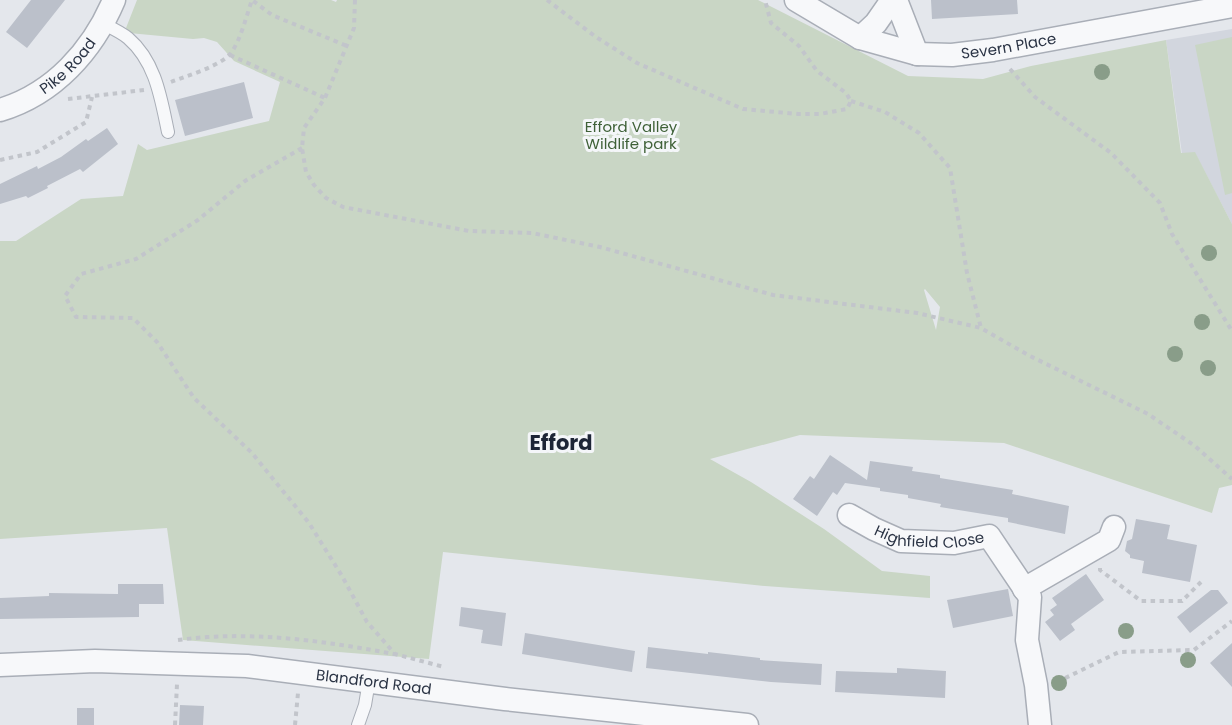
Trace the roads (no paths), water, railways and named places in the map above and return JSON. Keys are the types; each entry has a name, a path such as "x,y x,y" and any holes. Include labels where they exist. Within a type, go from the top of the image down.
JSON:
{"street":[{"name":"Pike Road","path":"0,110 35,95 80,59 104,24 114,0"},
{"name":"Severn Place","path":"796,0 860,38 917,54 952,55 993,50 1232,6"},
{"path":"860,38 876,23 894,0 917,54"},
{"name":"Highfield Close","path":"849,514 901,541 954,543 989,536 1030,597 1027,640 1036,685 1040,725"},
{"path":"1024,589 1109,540 1114,526"},
{"name":"Blandford Road","path":"0,664 95,661 247,666 505,699 747,725"}],"lane":[{"path":"104,24 128,38 144,56 158,86 168,132"},
{"path":"358,725 365,705 369,681"}],"district":[{"name":"Efford","path":"561,443"}],"park label":[{"name":"Efford Valley Wildlife park","path":"631,136"}]}
